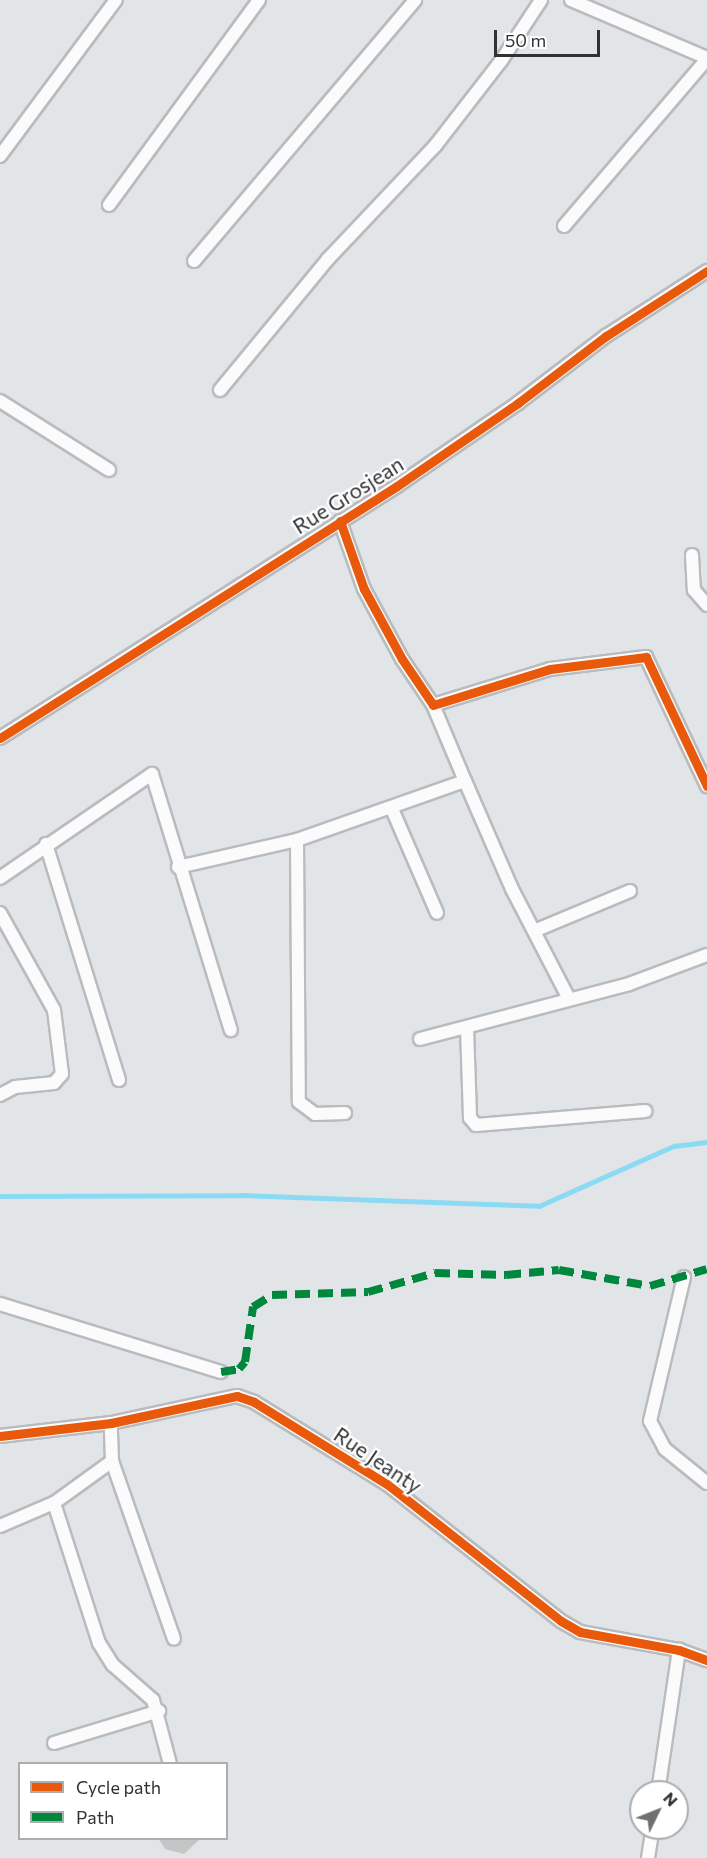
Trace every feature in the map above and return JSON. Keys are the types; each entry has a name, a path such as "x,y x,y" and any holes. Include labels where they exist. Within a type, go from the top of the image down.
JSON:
{"street":[{"path":"0,156 116,0"},
{"path":"109,205 259,0"},
{"path":"194,261 415,0"},
{"path":"220,390 328,259 435,146 501,62 541,0"},
{"path":"564,226 707,58 571,0"},
{"name":"Rue Grosjean","path":"0,738 438,459 606,336 707,271"},
{"path":"0,401 109,470"},
{"path":"340,521 364,589 402,659 433,705 534,931 569,999"},
{"path":"692,555 694,590 707,606"},
{"path":"433,705 550,669 646,657 707,786"},
{"path":"0,878 46,844 152,774 178,867 231,1030"},
{"path":"178,867 297,840 392,809 465,781"},
{"path":"392,809 437,913"},
{"path":"297,840 299,1102 315,1114 345,1113"},
{"path":"46,844 119,1080"},
{"path":"534,931 630,891"},
{"path":"0,913 54,1010 62,1074 54,1083 15,1088 0,1095"},
{"path":"420,1039 629,984 707,954"},
{"path":"467,1027 470,1118 476,1125 645,1111"},
{"path":"684,1277 650,1421 665,1449 707,1483"},
{"path":"0,1304 221,1372"},
{"name":"Rue Jeanty","path":"0,1436 111,1424 225,1396 254,1402 387,1484 561,1622 580,1632 679,1650 707,1660"},
{"path":"111,1424 112,1461 174,1639"},
{"path":"0,1526 54,1503 112,1461"},
{"path":"54,1503 99,1642 113,1665 147,1693 159,1711 170,1762"},
{"path":"660,1780 679,1650"},
{"path":"54,1743 159,1711"},
{"path":"648,1858 650,1840"}],"building":[{"path":"159,1840 199,1840 184,1854 165,1849"}],"waterway":[{"path":"0,1196 243,1195 539,1206 674,1146 707,1142"}],"marked path":[{"path":"221,1372 239,1369 245,1362 253,1307 272,1295 368,1292 435,1273 506,1275 559,1270 650,1286 707,1269"}],"cycle path":[{"path":"0,738 397,486 518,403 606,336 707,271"},
{"path":"340,521 364,589 402,659 433,705 550,669 646,657 707,786"},
{"path":"0,1436 111,1423 237,1396 254,1402 387,1484 561,1621 580,1632 679,1650 707,1660"}]}
